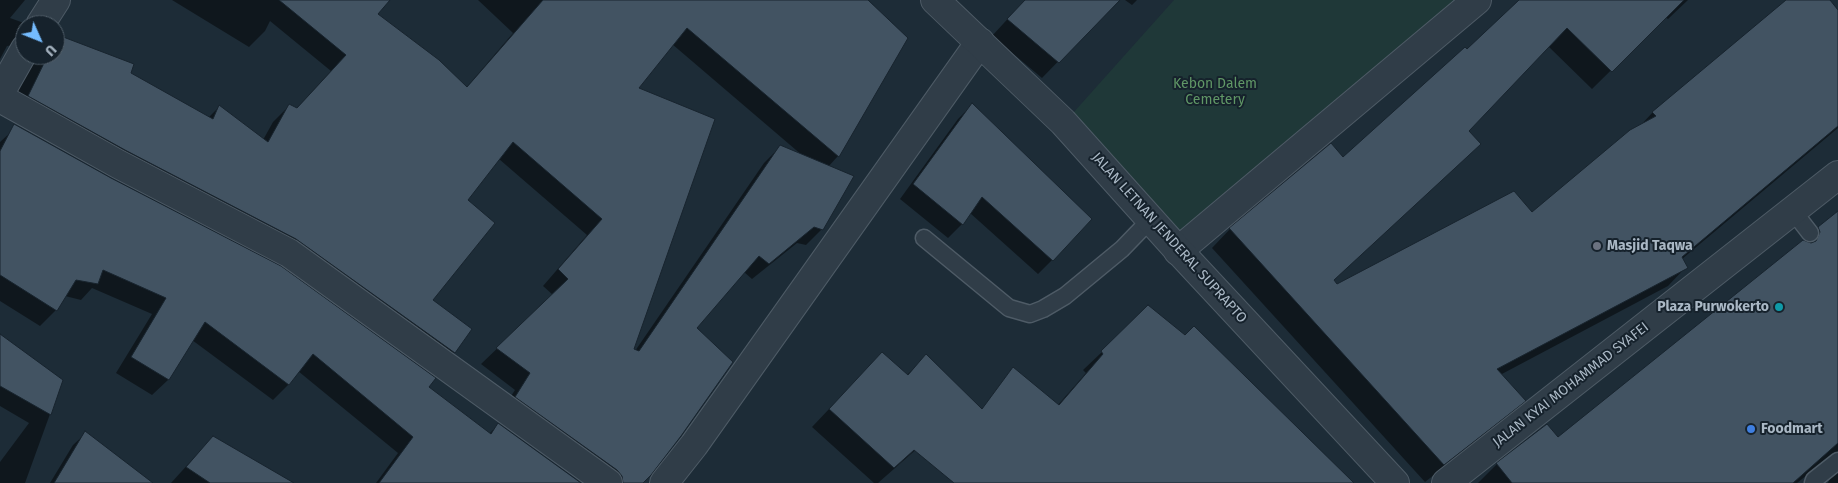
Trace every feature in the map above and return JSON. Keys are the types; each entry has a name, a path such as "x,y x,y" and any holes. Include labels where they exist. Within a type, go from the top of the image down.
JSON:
{"street":[{"path":"46,15 56,0"},
{"name":"JALAN LETNAN JENDERAL SUPRAPTO","path":"935,0 1063,122 1178,250 1395,483"},
{"path":"1178,250 1477,0"},
{"path":"664,483 699,438 980,42"},
{"path":"0,93 16,65"},
{"path":"0,98 118,164 289,253 608,483"},
{"name":"JALAN KYAI MOHAMMAD SYAFEI","path":"1446,483 1838,175"}],"lane":[{"path":"1793,211 1810,233"},
{"path":"924,238 1009,308 1030,314 1065,296 1122,249 1151,219"},
{"path":"1813,483 1814,480 1838,461"}],"green space":[{"name":"Kebon Dalem Cemetery","path":"1174,0 1460,0 1179,249 1065,122"}],"building":[{"path":"279,0 390,0 378,14 439,60 467,87 543,0 868,0 908,38 839,157 687,28 639,88 715,119 634,349 639,351 780,145 854,176 823,230 814,227 769,264 759,256 697,328 733,362 681,436 643,483 623,483 622,476 617,470 515,397 530,373 496,348 568,279 558,269 602,219 513,142 468,200 495,223 433,300 472,329 455,353 296,239 125,150 28,96 43,65 65,65 65,38 134,64 131,73 213,119 219,105 268,142 289,104 297,108 346,55"},
{"path":"1025,0 1120,0 1059,63 1007,19"},
{"path":"1519,0 1684,0 1612,72 1567,28 1469,131 1481,144 1334,280 1337,284 1514,191 1532,212 1630,130 1656,116 1652,112 1786,0 1830,0 1838,10 1838,126 1682,257 1688,268 1497,369 1526,401 1444,465 1229,228 1331,143 1343,157 1465,47 1467,49"},
{"path":"972,103 1092,219 1053,261 982,197 963,225 913,184"},
{"path":"14,124 111,178 281,266 436,378 429,387 491,434 498,423 581,483 379,483 413,437 313,354 289,385 205,322 169,380 131,357 166,298 103,270 98,284 76,280 57,311 0,275 0,151"},
{"name":"Plaza Purwokerto","path":"1838,211 1838,443 1793,483 1512,483 1496,463 1547,424 1558,437 1803,240 1811,243 1816,241 1820,232 1818,227"},
{"path":"1148,305 1185,335 1194,326 1354,483 954,483 914,450 894,468 829,409 882,352 908,375 926,354 982,409 1013,367 1059,405 1103,354 1101,351"},
{"path":"0,334 63,380 51,415 0,386"},
{"path":"85,431 153,483 54,483"},
{"path":"213,436 294,483 210,483 186,467"}],"place":[{"name":"Masjid Taqwa","path":"1597,246"},
{"name":"Plaza Purwokerto","path":"1779,307"},
{"name":"Foodmart","path":"1751,429"}]}
